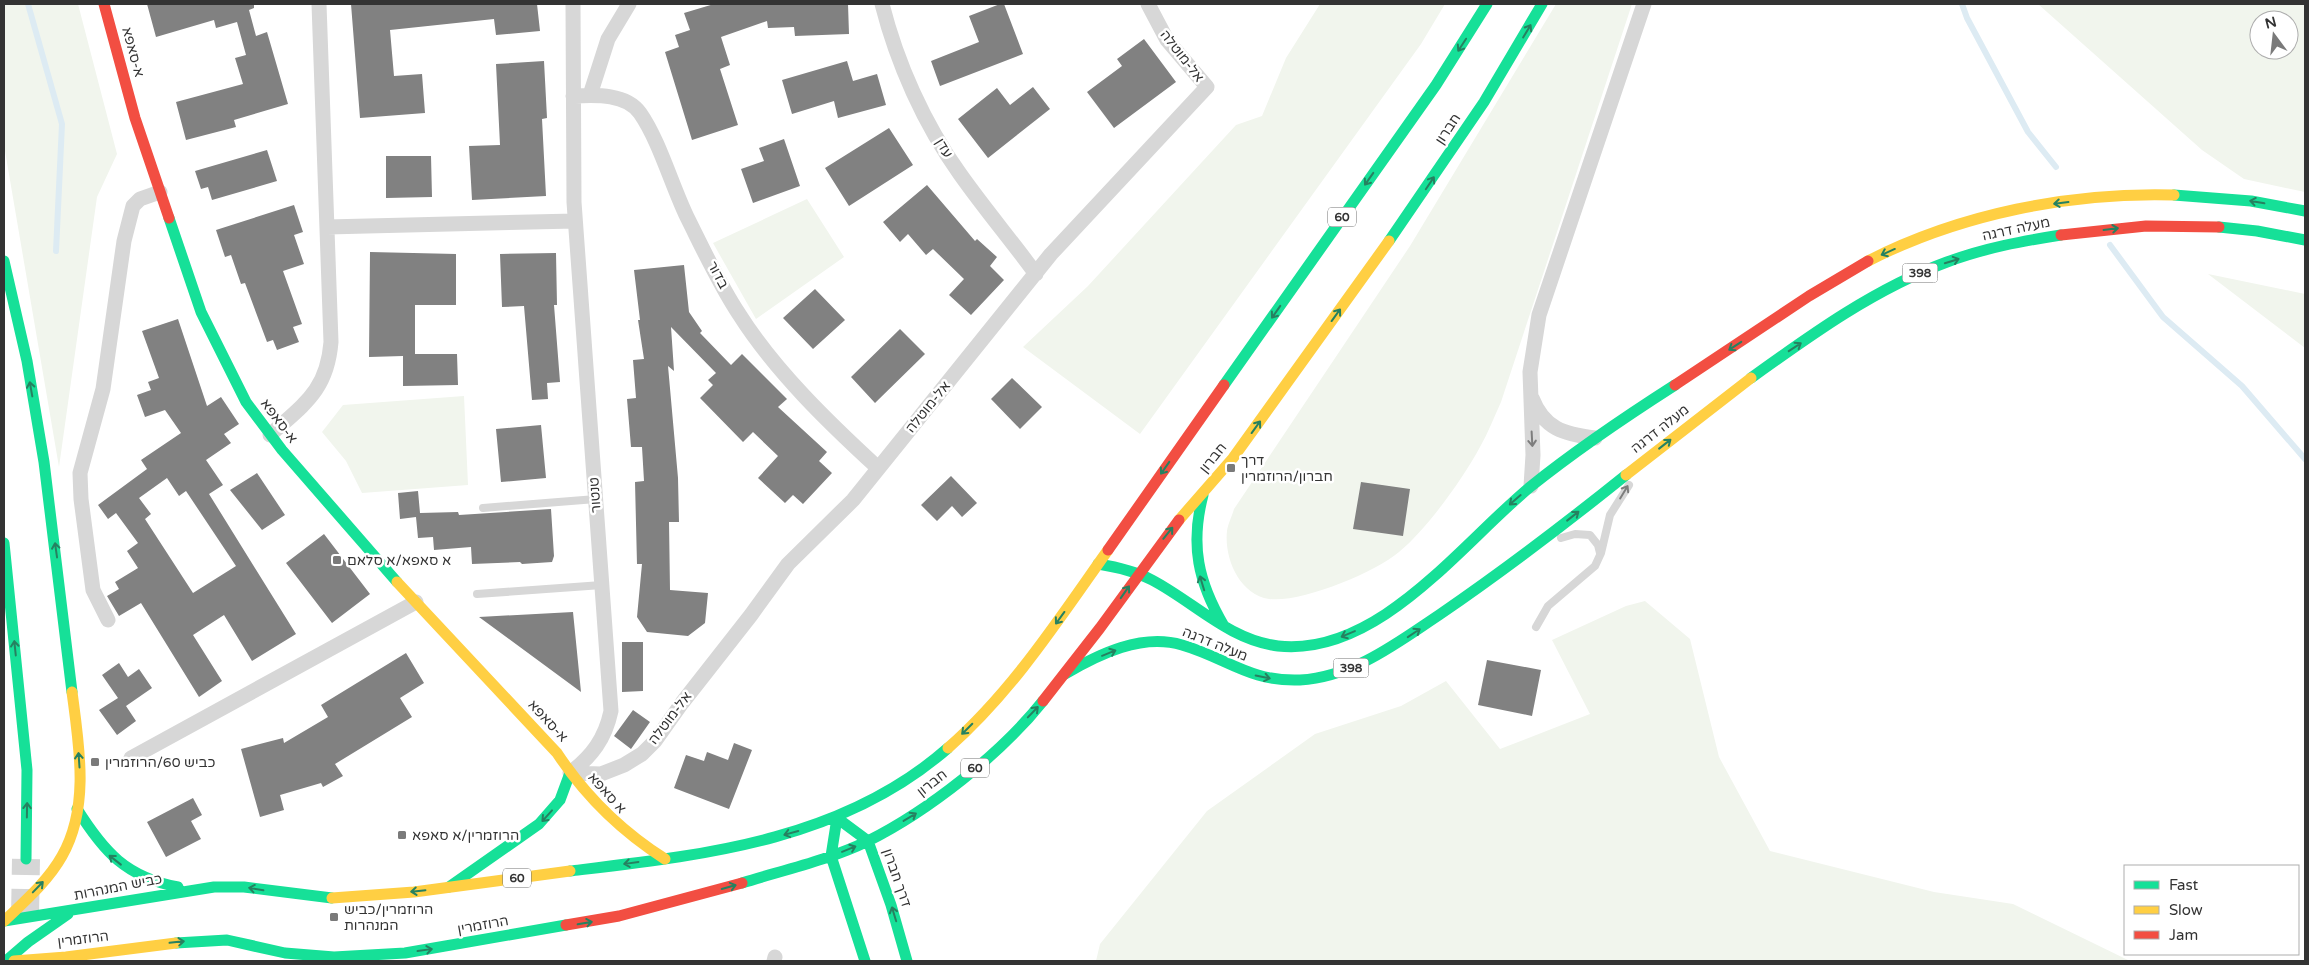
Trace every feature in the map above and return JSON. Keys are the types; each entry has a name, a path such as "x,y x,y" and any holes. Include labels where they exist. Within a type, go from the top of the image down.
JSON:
{"main road":[{"name":"א-סאפא","path":"104,4 135,118 202,312 246,402 270,435 370,553 558,754 570,773"},
{"name":"חברון","path":"837,818 894,790 925,768 968,728 1034,654 1436,85 1487,4"},
{"name":"חברון","path":"831,856 868,841 917,813 951,788 997,749 1039,706 1065,674 1169,532 1233,458 1408,216 1484,102 1542,4"},
{"name":"מעלה דרגה","path":"1098,564 1118,566 1138,572 1224,626 1254,641 1275,646 1305,646 1331,641 1370,625 1407,600 1531,486 1595,438 1823,287 1879,257 1918,239 1969,220 2027,208 2095,199 2174,195 2250,200 2305,211"},
{"name":"מעלה דרגה","path":"1065,674 1090,660 1116,650 1148,642 1169,642 1186,646 1244,673 1271,679 1301,681 1340,672 1375,658 1460,601 1525,554 1778,358 1888,288 1937,266 1999,246 2064,234 2132,226 2198,225 2251,230 2305,240"},
{"path":"4,260 18,317 42,456 62,598 80,781 74,828 62,857 42,884 4,921 28,942 44,951 66,957"},
{"path":"1204,493 1196,524 1196,557 1204,589 1224,626"},
{"path":"4,543 27,770 26,859"},
{"name":"א סאפא","path":"449,887 539,824 560,800 570,773 618,827 664,859"},
{"path":"77,808 95,839 109,855 125,867 144,878 166,885 192,889"},
{"path":"837,818 831,856 865,961"},
{"name":"דרך חברון","path":"837,818 868,841 891,905 907,961"},
{"name":"60","path":"192,889 220,886 251,888 304,897 332,898 449,887 664,859 786,835 837,818"},
{"name":"הרוזמרין","path":"14,961 66,957 202,940 227,940 308,956 350,956 413,952 619,916 727,888 831,856"},
{"name":"כביש המנהרות","path":"5,961 28,942 75,909 192,889"},
{"name":"60","path":"4,921 75,909"},
{"path":"122,961 129,949"}],"street":[{"path":"270,435 311,398 322,382 329,361 331,342 319,4"},
{"name":"טנטור","path":"570,773 596,750 608,727 611,711 575,222 573,4"},
{"path":"590,95 608,39 629,4"},
{"name":"עדן","path":"882,4 905,74 925,117 958,172 1036,274"},
{"name":"אל-מוטלה","path":"570,773 601,774 624,765 642,754 655,741 788,564 853,500 1051,254 1207,87 1167,40 1148,4"},
{"path":"1531,486 1533,455 1530,391 1532,352 1539,315 1644,4"},
{"name":"בדור","path":"573,96 590,95 625,100 640,112 686,216 739,314 769,354 807,398 837,430 878,468"},
{"path":"108,620 93,590 81,499 80,473 103,389 124,240 132,206 140,199 160,192"},
{"path":"327,226 575,222"},
{"path":"1530,391 1536,408 1546,422 1556,429 1576,436 1595,438"},
{"path":"131,758 416,602"}],"lane":[{"path":"1536,628 1548,606 1595,566 1610,516 1643,462"},
{"path":"483,508 596,499"},
{"path":"1525,554 1560,538 1575,534 1590,535 1598,545 1600,553"},
{"path":"477,594 602,585"}],"shaded area":[{"path":"4,4 78,4 117,154 97,197 59,467 4,145"},
{"path":"1320,4 1445,4 1421,44 1140,434 1023,347 1088,286 1236,125 1262,116 1286,58"},
{"path":"1556,4 1632,4 1501,402 1483,442 1464,474 1421,531 1388,560 1337,585 1318,591 1283,599 1269,599 1258,596 1242,582 1231,563 1228,552 1227,531 1234,509 1410,246"},
{"path":"2038,4 2305,4 2305,192 2244,179 2202,150"},
{"path":"807,199 844,257 756,319 713,243"},
{"path":"2208,274 2305,294 2305,348"},
{"path":"464,396 468,485 362,493 346,461 322,432 343,405"},
{"path":"1645,601 1690,639 1719,757 1770,851 1934,892 2013,904 2130,961 1096,961 1100,944 1207,811 1315,734 1401,706 1446,681 1500,749 1590,714 1552,640 1626,606"}],"building":[{"path":"147,4 254,4 254,8 249,10 256,36 267,32 288,104 234,120 236,127 186,140 176,102 243,84 235,58 246,55 237,22 216,28 214,20 156,37"},
{"path":"351,4 537,4 540,31 496,35 494,19 390,30 394,76 422,74 425,113 360,118"},
{"path":"714,4 848,4 849,34 795,36 794,27 768,28 767,21 721,37 730,65 720,69 738,125 692,140 665,52 679,47 675,35 690,30 684,13"},
{"path":"1004,4 1023,54 940,86 931,61 979,42 969,16"},
{"path":"1144,39 1176,82 1114,128 1087,92 1122,66 1117,59"},
{"path":"544,61 547,118 542,119 546,196 472,200 469,146 500,145 496,64"},
{"path":"847,61 853,81 877,74 886,105 838,118 834,101 792,114 782,80"},
{"path":"1033,87 1050,109 988,158 958,119 997,88 1010,105"},
{"path":"889,128 913,165 849,206 825,168"},
{"path":"784,139 800,186 753,203 741,169 764,161 759,148"},
{"path":"267,150 277,181 212,200 208,187 201,189 195,171"},
{"path":"386,156 431,156 432,197 386,198"},
{"path":"927,185 975,241 977,239 997,257 990,266 1004,280 971,315 949,295 964,279 933,249 926,255 908,234 900,242 883,222"},
{"path":"294,205 303,232 294,235 304,264 283,271 302,324 293,327 299,342 277,350 273,340 267,342 245,283 241,284 231,255 225,257 216,230"},
{"path":"370,252 456,254 456,305 415,305 415,354 457,354 458,385 403,386 403,356 369,357"},
{"path":"556,253 557,305 554,305 560,382 547,383 548,399 532,400 524,306 502,307 500,254"},
{"path":"684,265 689,312 702,331 700,333 731,365 742,354 787,399 778,407 827,452 819,461 832,473 803,504 793,495 785,503 758,478 778,456 753,432 743,442 700,398 713,385 708,380 716,373 671,327 674,371 668,366 678,478 679,522 669,522 670,590 708,593 705,623 688,636 647,632 637,617 642,564 637,564 635,482 644,481 642,447 631,447 627,399 636,398 633,360 644,359 638,320 640,320 634,270"},
{"path":"815,289 845,320 813,349 783,318"},
{"path":"178,319 207,406 221,397 239,424 224,434 231,443 206,460 223,485 209,494 296,634 252,661 224,615 193,635 222,681 199,697 141,603 119,616 107,596 119,589 115,582 138,568 127,551 138,543 116,513 108,519 98,505 147,469 141,460 181,433 165,410 145,417 137,395 151,390 148,382 159,378 142,331","holes":["167,478 179,496 186,491 236,566 193,593 145,519 151,514 139,498"]},
{"path":"900,329 925,354 875,403 851,377"},
{"path":"1012,378 1042,407 1020,429 991,399"},
{"path":"541,425 546,478 501,482 496,429"},
{"path":"257,473 285,515 262,530 230,490"},
{"path":"951,476 977,503 962,517 952,506 937,521 921,505"},
{"path":"1361,482 1410,489 1403,536 1353,529"},
{"path":"418,491 420,513 458,512 459,515 551,509 554,556 552,562 472,564 471,547 434,550 433,537 418,538 416,517 400,519 398,493"},
{"path":"324,534 370,594 332,623 286,563"},
{"path":"573,612 581,692 479,617"},
{"path":"622,642 643,642 643,691 622,692"},
{"path":"406,653 424,683 400,698 412,717 335,764 343,776 323,787 321,783 280,795 284,810 260,817 241,749 283,738 284,743 328,717 321,705"},
{"path":"1487,660 1541,670 1532,716 1478,705"},
{"path":"119,663 128,677 139,669 152,688 126,706 136,721 117,735 99,710 118,698 102,675"},
{"path":"633,710 650,722 631,749 614,736"},
{"path":"734,743 752,750 729,809 674,788 686,755 704,761 707,752 728,760"},
{"path":"193,798 202,815 191,821 201,839 166,857 147,822"}],"waterway":[{"path":"28,4 62,124 56,251"},
{"path":"1962,4 1967,18 2028,132 2056,167"},
{"path":"2110,245 2163,317 2242,386 2305,459"}],"tunnel":[{"path":"25,917 26,859"}],"traffic: fast":[{"path":"1224,385 1436,85 1487,4"},
{"path":"1389,241 1484,102 1542,4"},
{"path":"2174,195 2251,201 2305,211"},
{"path":"169,218 201,312 246,402 282,450 397,582"},
{"path":"2219,227 2257,231 2305,240"},
{"path":"1751,378 1845,313 1921,273 1961,257 1989,249 2061,235"},
{"path":"4,261 27,361 44,462 72,692"},
{"path":"1098,564 1112,566 1146,577 1212,619 1244,636 1260,642 1278,646 1315,645 1350,634 1383,616 1416,592 1547,473 1601,434 1675,385"},
{"path":"1065,674 1106,653 1136,644 1152,642 1182,645 1252,673 1282,680 1300,680 1338,673 1374,657 1407,637 1534,547 1626,475"},
{"path":"1203,495 1197,530 1199,563 1208,594 1224,626"},
{"path":"4,543 27,770 26,859"},
{"path":"742,883 838,854 891,829 939,797 985,761 1026,721 1043,701"},
{"path":"570,871 721,850 817,824 863,804 907,779 948,748"},
{"path":"449,887 539,824 560,800 570,773"},
{"path":"77,809 97,838 118,860 144,877 178,887"},
{"path":"865,961 831,856 837,818 868,841 891,905 907,961"},
{"path":"4,921 214,887 244,887 332,898"},
{"path":"6,961 28,942 68,914"},
{"path":"176,943 227,940 285,953 334,957 405,953 566,925"}],"traffic: slow":[{"path":"1868,261 1940,230 2016,209 2095,197 2174,195"},
{"path":"1179,520 1233,458 1389,241"},
{"path":"1626,475 1751,378"},
{"path":"948,748 1014,679 1108,550"},
{"path":"397,582 557,753 580,784 605,812 634,837 665,859"},
{"path":"4,921 50,874 62,856 71,837 79,797 80,776 72,692"},
{"path":"332,898 414,892 570,871"},
{"path":"14,961 66,957 176,943"}],"traffic: jam":[{"path":"104,4 135,118 169,218"},
{"path":"2061,235 2146,226 2219,227"},
{"path":"1675,385 1809,296 1868,261"},
{"path":"1108,550 1224,385"},
{"path":"1043,701 1100,628 1179,520"},
{"path":"566,925 619,916 742,883"}],"place":[{"name":"דרך חברון/הרוזמרין","path":"1231,468"},
{"name":"א סאפא/א סלאם","path":"337,560"},
{"name":"כביש 60/הרוזמרין","path":"95,762"},
{"name":"הרוזמרין/א סאפא","path":"402,835"},
{"name":"הרוזמרין/כביש המנהרות","path":"334,917"}]}
